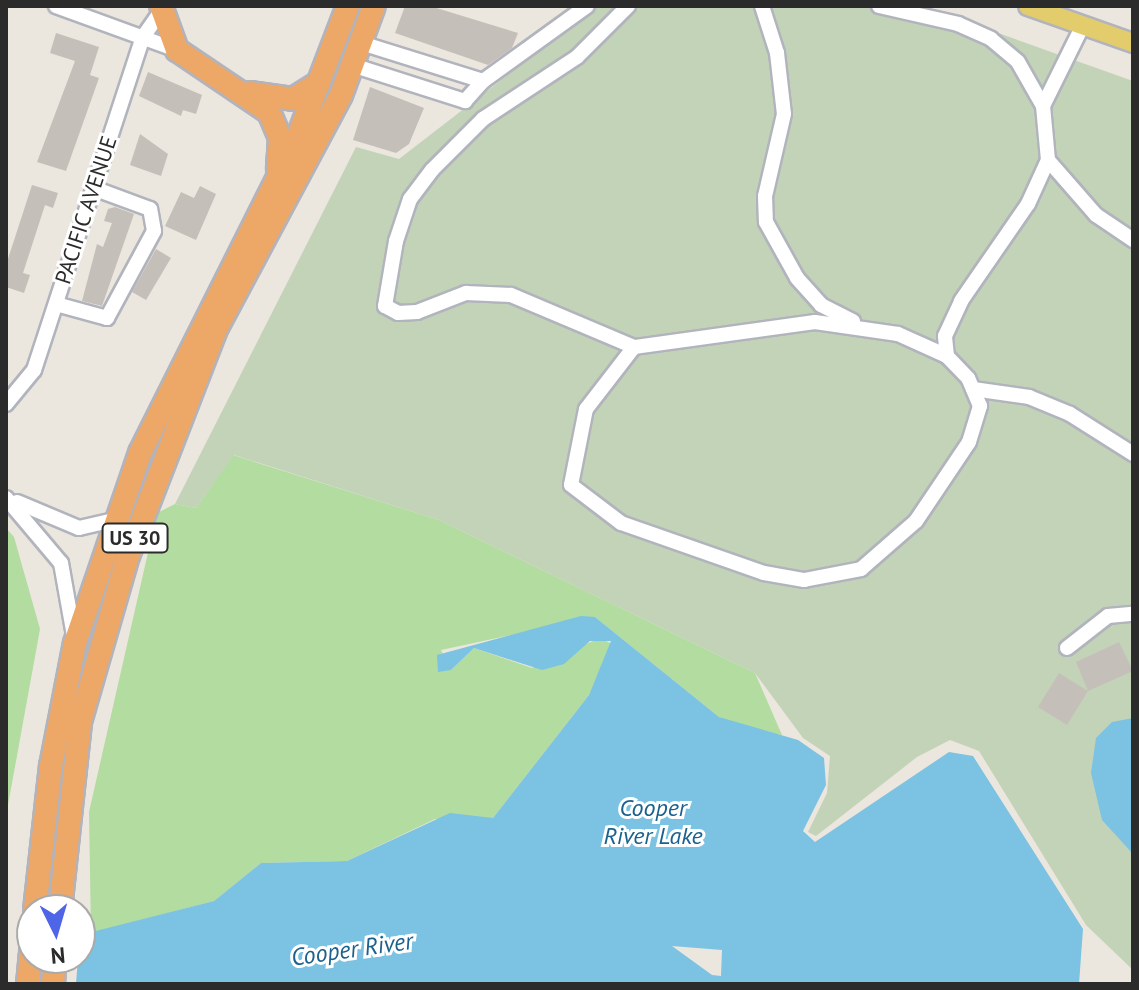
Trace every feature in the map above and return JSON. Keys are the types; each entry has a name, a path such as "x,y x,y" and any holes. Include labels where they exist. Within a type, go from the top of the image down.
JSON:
{"highway":[{"name":"US 30","path":"37,894 51,766 75,643 117,519 149,431 261,211 284,184 348,6"},
{"name":"US 30","path":"62,894 80,722 128,556 216,329 284,184 352,65 374,6"},
{"path":"161,9 177,50 235,89 276,124 284,184"},
{"path":"235,89 293,99 319,83"}],"main road":[{"path":"1028,6 1133,43"}],"street":[{"path":"56,6 177,50"},
{"path":"352,65 465,101 483,81 587,6"},
{"path":"628,6 577,57 483,119 432,170 410,199 396,241 385,306 398,313 417,312 466,293 511,295 634,347 759,327 857,323"},
{"path":"634,347 586,409 571,485 621,523 764,573 804,580 861,569 916,521 969,442 980,406 973,389 947,356 857,323 821,305 797,278 766,222 765,196 784,114 777,53 762,6"},
{"path":"879,6 977,30 1018,62 1043,106 1048,160 1028,204 961,301 945,336 947,356"},
{"name":"PACIFIC AVENUE","path":"6,404 34,370 143,37 161,9"},
{"path":"1043,106 1083,25"},
{"path":"361,43 483,81"},
{"path":"1048,160 1096,215 1133,240"},
{"path":"56,304 107,318 154,231 150,209 93,188"},
{"path":"973,389 1029,397 1070,414 1133,454"},
{"path":"6,497 79,528 117,519"},
{"path":"6,497 61,563 75,643"},
{"path":"1067,648 1108,616 1133,614"}],"green space":[{"path":"597,6 922,6 1133,81 1133,970 1086,925 979,751 950,740 917,757 816,836 808,832 827,793 830,756 803,738 755,673 439,520 234,455 196,508 175,504 356,147 399,159"},
{"path":"233,455 439,520 755,673 782,735 754,732 719,717 595,617 441,650 451,670 474,648 532,668 600,638 612,644 589,695 493,818 435,819 347,861 261,863 214,901 96,932 96,894 90,894 89,812 157,513 175,504 196,508"},
{"path":"6,528 14,537 40,629 6,816"}],"water":[{"name":"Cooper River Lake","path":"581,616 595,617 719,717 798,740 824,758 826,785 803,831 815,842 949,752 973,756 1083,929 1079,984 6,984 16,974 96,974 96,931 214,901 261,863 347,861 450,813 493,818 589,695 611,641 590,641 564,664 542,670 474,648 451,670 438,672 437,655","holes":["672,946 722,950 721,976 712,975"]},
{"path":"1133,718 1133,854 1102,820 1091,773 1096,738 1112,722"}],"pier":[{"path":"6,937 16,937 16,974 77,974 76,984 6,984"}],"building":[{"path":"405,6 430,6 518,33 512,48 488,65 395,33"},
{"path":"56,33 99,47 90,75 99,78 66,171 37,162 75,61 50,53"},
{"path":"148,72 202,95 196,114 183,110 181,116 139,96"},
{"path":"370,87 424,108 409,144 396,153 353,140"},
{"path":"140,134 168,154 161,176 130,165"},
{"path":"32,185 58,193 53,208 45,205 23,273 30,275 24,293 6,287 6,265"},
{"path":"200,186 216,194 196,240 165,226 181,192 194,198"},
{"path":"115,207 134,214 102,306 82,301 97,244 103,247 112,223 104,221 108,209"},
{"path":"156,249 171,258 146,300 132,292"},
{"path":"1119,642 1133,671 1088,691 1076,662"},
{"path":"1059,673 1088,691 1067,725 1038,707"}],"water label":[{"name":"Cooper River","path":"352,949"}]}
